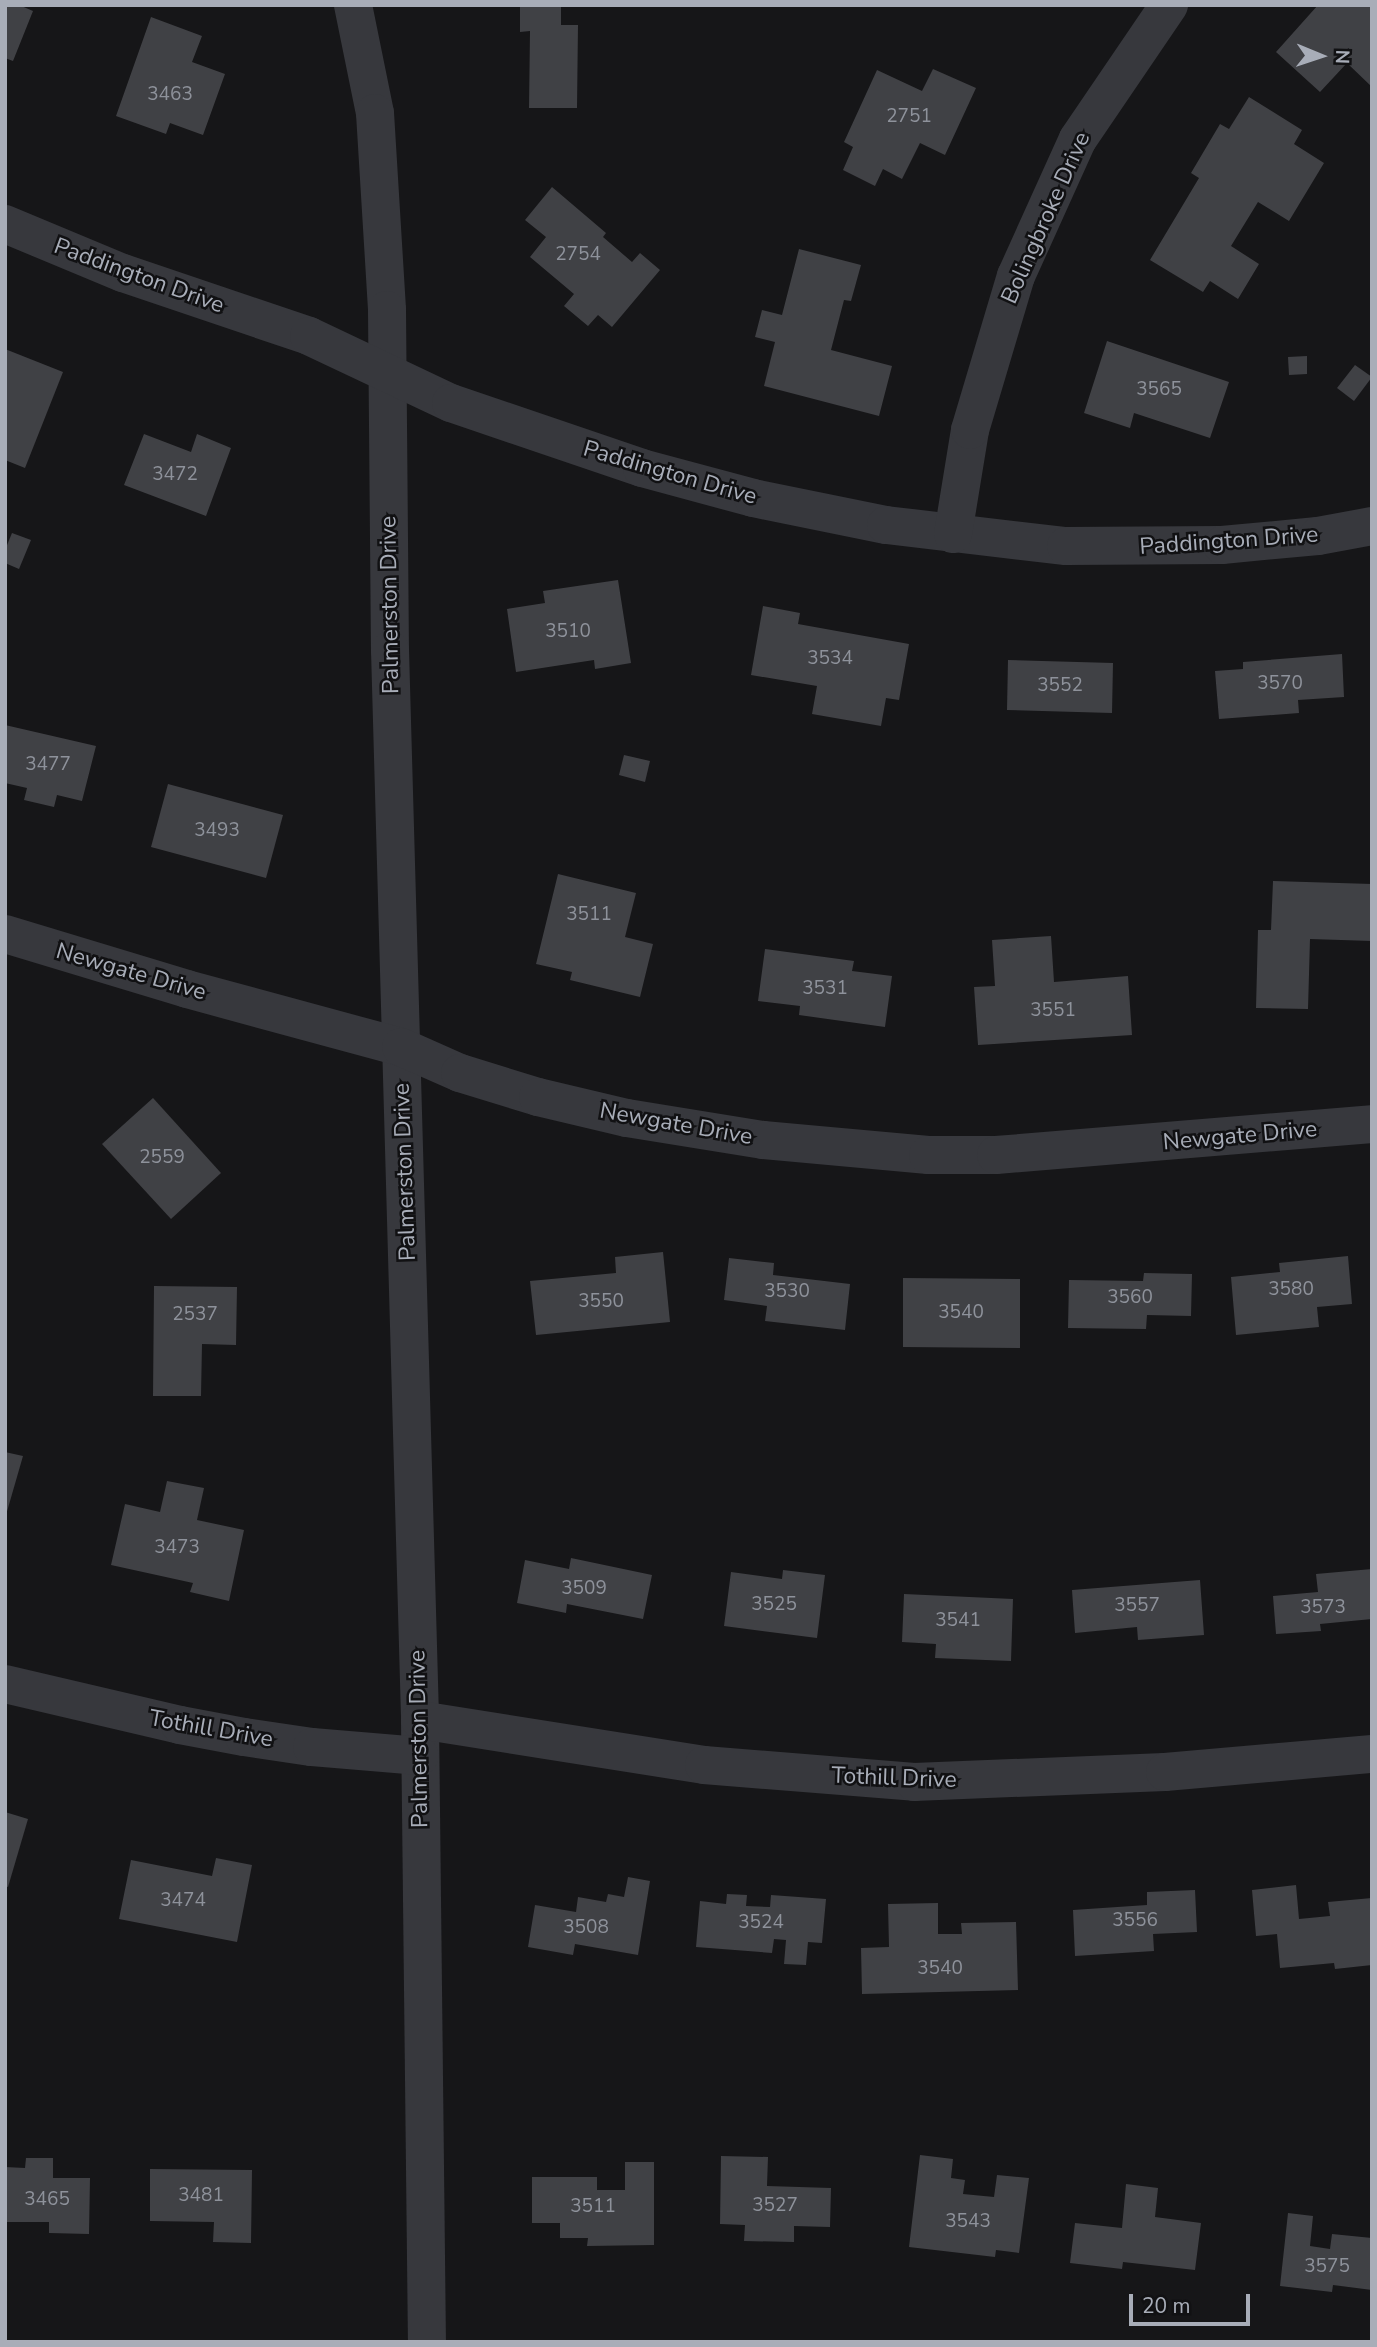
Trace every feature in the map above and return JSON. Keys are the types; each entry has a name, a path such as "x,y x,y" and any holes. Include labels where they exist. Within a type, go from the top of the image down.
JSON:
{"street":[{"name":"Bolingbroke Drive","path":"953,534 970,430 1016,276 1079,139 1169,5"},
{"name":"Palmerston Drive","path":"364,15 382,192 387,372 390,650 420,1738 427,2342"},
{"name":"Paddington Drive","path":"5,224 123,274 309,336 451,403 642,468 790,506 886,525 1039,545 1140,548 1222,545 1318,536 1372,526"},
{"name":"Newgate Drive","path":"5,934 174,985 401,1047 460,1073 538,1097 627,1118 764,1140 928,1155 1069,1151 1372,1124"},
{"name":"Tothill Drive","path":"5,1684 180,1725 312,1747 420,1738 914,1782 1165,1772 1372,1754"}],"building":[{"path":"5,5 19,5 33,11 13,61 5,58"},
{"path":"520,5 561,5 561,25 578,25 577,108 529,108 530,31 520,32"},
{"path":"1318,5 1372,5 1372,87 1347,63 1320,92 1276,52"},
{"path":"151,17 202,36 192,62 225,74 203,135 170,123 166,134 116,116"},
{"path":"933,69 976,88 945,155 920,143 902,179 883,169 875,186 843,170 853,147 844,142 877,70 922,91"},
{"path":"1249,97 1302,130 1294,144 1324,163 1289,221 1258,202 1231,246 1259,264 1238,299 1210,281 1203,292 1150,260 1199,178 1191,173 1220,124 1229,129"},
{"path":"552,187 606,233 603,237 632,262 640,253 660,270 612,327 598,315 588,326 564,306 574,294 530,257 546,237 525,220"},
{"path":"799,249 861,265 851,301 844,300 831,350 892,366 879,416 764,386 775,342 755,337 762,310 782,315"},
{"path":"1107,341 1229,382 1210,438 1134,413 1130,428 1084,413"},
{"path":"5,349 63,372 25,468 5,460"},
{"path":"1307,356 1307,374 1289,375 1288,357"},
{"path":"1355,365 1372,377 1354,401 1337,388"},
{"path":"144,434 191,452 197,434 231,448 206,516 124,485"},
{"path":"12,533 31,540 19,569 5,563 5,550"},
{"path":"618,580 631,663 595,669 594,660 516,672 507,609 545,603 543,591"},
{"path":"763,606 800,613 798,624 909,644 899,700 886,698 881,726 812,714 817,686 751,675"},
{"path":"1342,654 1344,697 1298,700 1299,713 1219,719 1215,671 1243,669 1243,662"},
{"path":"1008,660 1113,663 1112,713 1007,710"},
{"path":"5,725 96,746 82,801 57,795 54,807 24,800 27,788 5,783"},
{"path":"624,755 650,761 645,782 619,775"},
{"path":"168,784 283,815 266,878 151,847"},
{"path":"558,874 636,893 625,937 653,944 640,997 570,980 572,972 536,964"},
{"path":"1273,881 1372,884 1372,941 1310,939 1308,1009 1256,1008 1258,930 1271,930"},
{"path":"1051,936 1054,982 1128,976 1132,1035 978,1045 974,987 995,986 992,940"},
{"path":"765,949 854,961 852,971 892,976 885,1027 799,1015 800,1006 758,1001"},
{"path":"153,1098 221,1173 171,1219 102,1144"},
{"path":"663,1252 670,1322 536,1335 530,1281 616,1273 615,1257"},
{"path":"1348,1256 1352,1304 1317,1307 1319,1327 1236,1335 1231,1277 1280,1272 1279,1263"},
{"path":"729,1258 774,1263 773,1275 850,1284 845,1330 765,1321 767,1306 724,1300"},
{"path":"1144,1273 1192,1274 1191,1316 1147,1315 1146,1329 1068,1328 1069,1280 1143,1281"},
{"path":"903,1278 1020,1279 1020,1348 903,1347"},
{"path":"154,1286 237,1287 236,1345 202,1344 201,1396 153,1396"},
{"path":"5,1452 23,1456 6,1515 5,1515"},
{"path":"167,1481 204,1488 197,1520 244,1530 229,1601 190,1592 193,1583 111,1565 125,1504 160,1512"},
{"path":"571,1558 652,1575 643,1619 567,1604 566,1613 517,1603 525,1560 569,1569"},
{"path":"1372,1569 1372,1619 1320,1624 1321,1631 1276,1634 1273,1596 1318,1592 1316,1574"},
{"path":"783,1570 825,1575 817,1638 724,1626 731,1572 782,1579"},
{"path":"1200,1580 1204,1635 1138,1640 1137,1627 1075,1633 1072,1590"},
{"path":"904,1594 1013,1599 1011,1661 935,1658 936,1644 902,1642"},
{"path":"5,1812 28,1819 8,1887 5,1886"},
{"path":"216,1858 252,1865 237,1942 119,1919 131,1860 212,1876"},
{"path":"628,1877 650,1881 638,1955 575,1944 573,1955 528,1947 535,1905 576,1912 578,1897 606,1902 608,1894 624,1897"},
{"path":"1296,1885 1299,1919 1330,1916 1328,1902 1372,1898 1372,1965 1335,1969 1334,1963 1280,1968 1277,1934 1256,1936 1252,1890"},
{"path":"1195,1890 1197,1932 1153,1934 1154,1951 1075,1956 1073,1910 1147,1905 1147,1892"},
{"path":"727,1894 747,1895 746,1906 770,1907 771,1895 826,1899 822,1943 808,1942 806,1965 784,1964 786,1940 774,1939 772,1953 696,1947 700,1901 726,1904"},
{"path":"938,1903 938,1934 962,1934 961,1923 1016,1922 1018,1990 862,1994 861,1948 889,1947 888,1904"},
{"path":"920,2155 953,2159 951,2178 965,2180 963,2194 994,2197 997,2175 1029,2178 1019,2253 996,2250 995,2257 909,2247"},
{"path":"721,2156 768,2157 767,2186 831,2188 830,2227 794,2226 794,2242 744,2241 745,2225 720,2224"},
{"path":"26,2158 53,2158 53,2178 90,2178 89,2234 49,2233 49,2222 5,2222 5,2167 25,2168"},
{"path":"625,2162 654,2162 654,2245 587,2246 588,2238 560,2238 560,2223 532,2223 532,2177 597,2177 597,2190 625,2190"},
{"path":"150,2169 252,2170 251,2243 213,2242 214,2222 150,2221"},
{"path":"1126,2184 1158,2188 1155,2217 1201,2223 1195,2270 1123,2262 1122,2269 1070,2263 1075,2223 1122,2228"},
{"path":"1288,2213 1313,2216 1310,2246 1330,2249 1332,2234 1372,2238 1372,2290 1333,2285 1332,2292 1280,2286"}]}
